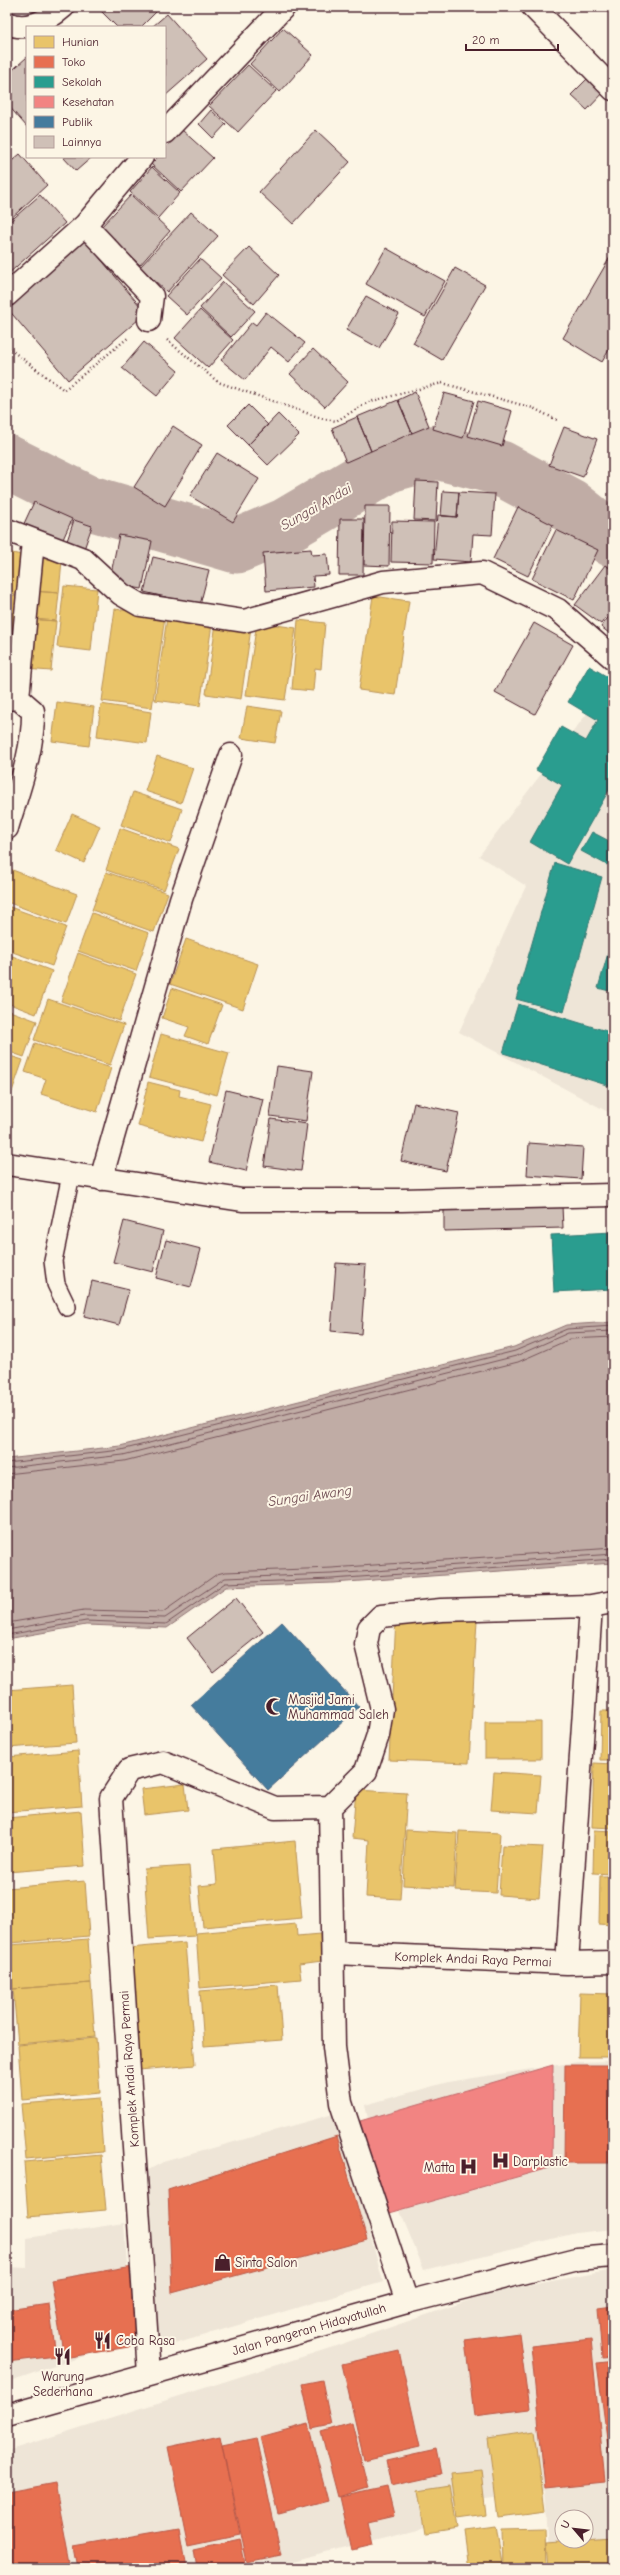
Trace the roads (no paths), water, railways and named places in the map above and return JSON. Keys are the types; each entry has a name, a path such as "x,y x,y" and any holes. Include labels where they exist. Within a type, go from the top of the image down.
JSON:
{"street":[{"path":"7,23 32,25 52,16 63,7"},
{"path":"166,131 284,7"},
{"path":"533,7 610,79"},
{"path":"7,295 86,225 141,158"},
{"path":"86,225 152,296 149,320"},
{"path":"7,530 83,559 121,594 140,605 244,620 383,582 482,573 558,610 613,658"},
{"path":"7,828 24,769 33,724 33,711 12,698 33,541"},
{"path":"101,1179 181,899 231,755"},
{"path":"7,1164 242,1200 402,1200 613,1195"},
{"path":"407,2302 341,2103 334,2047 334,1953 330,1807 366,1771 378,1735 382,1709 366,1644 369,1628 381,1616 441,1610 591,1606 613,1602"},
{"path":"567,1963 591,1606"},
{"name":"Komplek Andai Raya Permai","path":"149,2374 111,1798 129,1770 163,1762 275,1808 330,1807"},
{"name":"Komplek Andai Raya Permai","path":"334,1953 567,1963 613,1962"},
{"name":"Jalan Pangeran Hidayatullah","path":"7,2415 407,2302 577,2259 613,2256"}],"lane":[{"path":"67,1307 56,1284 53,1261 71,1175"}],"water":[{"name":"Sungai Awang","path":"613,1322 613,1563 333,1583 226,1587 167,1628 86,1625 7,1639 7,1459 120,1446 514,1347 566,1325"}],"waterway":[{"name":"Sungai Andai","path":"7,462 87,502 237,546 287,525 389,465 437,452 500,468 570,506 613,540"}],"place":[{"name":"Masjid Jami Muhammad Saleh","path":"275,1706"},
{"name":"Darplastic","path":"500,2161"},
{"name":"Matta","path":"468,2167"},
{"name":"Sinta Salon","path":"222,2262"},
{"name":"Coba Rasa","path":"103,2340"},
{"name":"Warung Sederhana","path":"63,2357"}]}
